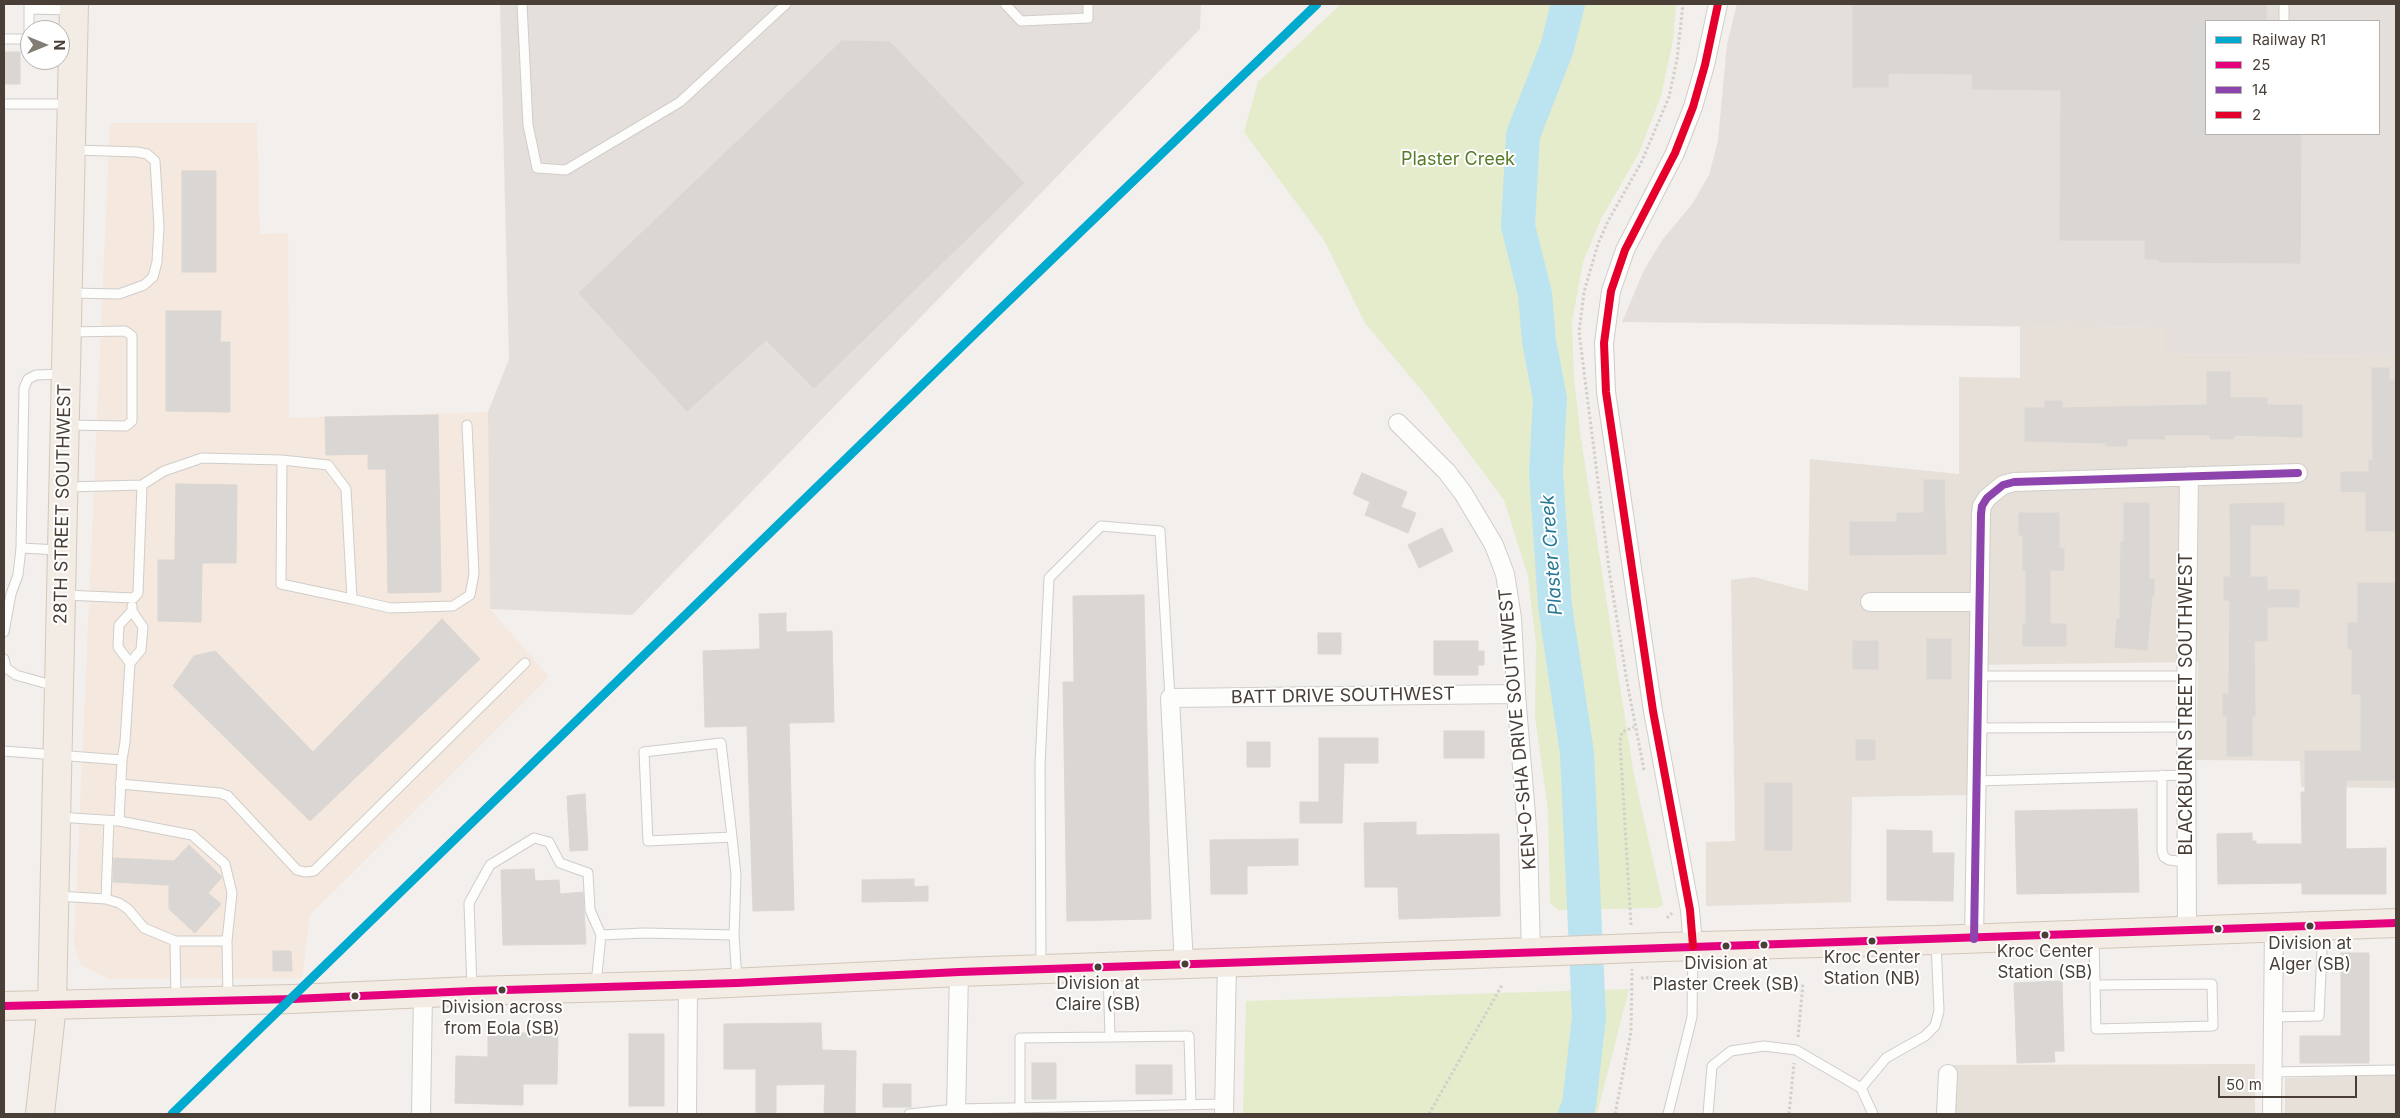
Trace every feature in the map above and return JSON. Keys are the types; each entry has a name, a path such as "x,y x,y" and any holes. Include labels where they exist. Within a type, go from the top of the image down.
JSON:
{"main road":[{"name":"28TH STREET SOUTHWEST","path":"40,1114 52,1005 74,7"},
{"path":"4,1006 423,994 472,990 688,985 959,972 1693,946 1974,939 2396,923"}],"street":[{"path":"1693,946 1690,910 1654,711 1606,392 1604,343 1611,291 1625,250 1675,153 1693,107 1706,65 1718,4"},
{"name":"KEN-O-SHA DRIVE SOUTHWEST","path":"1398,423 1447,472 1479,517 1494,544 1505,574 1512,618 1528,840 1531,952"},
{"path":"1974,939 1977,676 1982,506 1994,491 2014,482 2298,473"},
{"name":"BLACKBURN STREET SOUTHWEST","path":"2188,931 2186,676 2189,476"},
{"path":"1870,602 1979,602"},
{"name":"BATT DRIVE SOUTHWEST","path":"1170,698 1516,694"},
{"path":"1170,698 1184,965"},
{"path":"2272,1114 2274,927"},
{"path":"1224,1109 1226,963"},
{"path":"956,1112 959,972"},
{"path":"687,1114 688,985"},
{"path":"421,1114 423,994"},
{"path":"1946,1114 1948,1074"}],"lane":[{"path":"522,4 528,125 537,168 566,170 680,102 786,4"},
{"path":"1005,4 1021,20 1088,18 1088,4"},
{"path":"2284,4 2284,20"},
{"path":"4,39 29,39 29,7 74,7"},
{"path":"4,104 72,104"},
{"path":"68,293 119,294 144,285 153,277 157,262 159,227 155,161 147,154 137,152 71,150"},
{"path":"65,425 126,426 132,421 132,336 125,331 67,332"},
{"path":"4,632 11,594 18,575 21,548 24,388 28,379 36,375 66,374"},
{"path":"282,460 281,584 390,608 453,606 470,595 474,574 468,425"},
{"path":"64,487 142,485 164,471 202,458 282,460 328,465 346,490 352,599"},
{"path":"130,663 120,653 118,625 132,612 134,598 138,593 142,485"},
{"path":"1041,970 1040,765 1049,578 1101,526 1160,531 1170,698"},
{"path":"21,548 63,550"},
{"path":"61,595 134,598"},
{"path":"106,899 114,820 125,742 130,663 141,650 143,627 132,612"},
{"path":"4,658 6,668 16,675 58,687"},
{"path":"120,784 220,793 228,796 297,870 305,872 314,871 525,663"},
{"path":"1977,676 2186,676"},
{"path":"1977,728 2186,727"},
{"path":"732,837 648,841 644,752 721,743 732,837 736,875 734,935 737,983"},
{"path":"4,751 122,760"},
{"path":"2162,775 2162,851 2164,857 2169,860 2186,862"},
{"path":"1976,781 2186,775"},
{"path":"55,817 114,820 192,835 225,864 232,893 227,941 228,1000"},
{"path":"472,990 469,903 490,865 534,838 549,842 560,863 588,873 590,910 601,936 596,987"},
{"path":"54,895 106,899 128,909 144,928 175,941 227,941"},
{"path":"2273,1017 2319,1016 2323,925"},
{"path":"601,936 644,933 734,935"},
{"path":"2094,934 2097,985 2096,1029 2212,1026 2212,984 2097,985"},
{"path":"1861,1088 1886,1058 1925,1036 1935,1026 1939,1011 1936,940"},
{"path":"175,941 176,1002"},
{"path":"1668,1114 1692,1017 1693,946"},
{"path":"1108,968 1110,1037"},
{"path":"1020,1108 1020,1038 1189,1036 1191,1105"},
{"path":"1708,1114 1712,1066 1731,1051 1764,1046 1796,1050 1861,1088 1874,1114"},
{"path":"2272,1072 2396,1070"},
{"path":"909,1114 1020,1108 1191,1105 1224,1109"}],"path":[{"path":"1631,928 1620,742 1622,732 1634,727"},
{"path":"1615,1114 1631,1032 1632,964"},
{"path":"1641,978 1665,977"},
{"path":"1798,1041 1803,983"},
{"path":"1429,1114 1502,985"},
{"path":"1788,1114 1794,1060"}],"shaded area":[{"path":"500,4 1201,4 1200,29 632,615 490,609 488,412 509,359"},
{"path":"1737,4 2396,4 2396,356 2165,354 2165,328 1622,322 1644,270 1663,239 1693,203 1709,175 1718,141 1727,44"},
{"path":"110,123 257,123 260,234 288,233 289,418 488,412 490,609 549,677 310,915 302,978 109,979 81,965 74,944"},
{"path":"2020,326 2165,328 2166,354 2396,356 2396,788 2301,787 2300,761 2196,760 2198,662 1970,665 1968,795 1852,797 1851,902 1706,906 1706,842 1735,841 1731,580 1754,577 1808,591 1810,459 1959,474 1959,377 2020,378"},
{"path":"2255,1064 2255,1114 1950,1114 1950,1065"},
{"path":"2396,1075 2396,1114 2285,1114 2285,1078"}],"green space":[{"name":"Plaster Creek","path":"1341,4 1676,4 1673,40 1661,96 1639,153 1601,219 1583,262 1572,321 1574,379 1581,439 1634,775 1663,905 1657,908 1558,910 1550,903 1548,810 1535,716 1536,644 1528,576 1504,500 1428,398 1365,323 1324,240 1244,132 1258,82"},
{"path":"1629,989 1597,1114 1243,1114 1246,1001"}],"building":[{"path":"1853,4 2266,4 2266,20 2205,20 2205,135 2301,135 2300,263 2159,262 2159,259 2145,259 2145,240 2060,240 2061,90 1972,89 1973,74 1888,73 1888,87 1853,87"},
{"path":"842,41 890,42 1024,183 814,388 766,340 687,411 579,293"},
{"path":"4,52 20,52 20,84 4,84"},
{"path":"182,171 216,171 216,272 182,272"},
{"path":"166,311 221,311 220,342 230,342 230,412 166,411"},
{"path":"2372,368 2389,368 2389,380 2396,380 2396,531 2366,531 2366,492 2341,491 2341,472 2369,472 2369,460 2373,460"},
{"path":"2207,372 2230,372 2230,398 2267,398 2267,405 2302,405 2302,437 2234,435 2234,439 2210,439 2210,435 2165,435 2165,439 2127,439 2127,446 2106,446 2106,443 2025,441 2025,408 2045,408 2045,401 2062,401 2062,408 2207,405"},
{"path":"438,415 441,592 388,593 386,469 368,469 368,454 326,455 325,417"},
{"path":"1362,473 1407,492 1401,507 1416,513 1408,533 1365,515 1370,502 1353,494"},
{"path":"1924,480 1944,480 1946,554 1850,555 1850,522 1897,522 1897,513 1924,513"},
{"path":"176,484 237,485 236,563 202,563 201,622 158,621 158,560 175,560"},
{"path":"2124,503 2149,503 2149,579 2154,579 2154,596 2152,596 2147,650 2115,647 2117,619 2120,619 2121,542 2124,542"},
{"path":"2284,503 2284,525 2250,525 2250,577 2267,577 2267,590 2299,590 2299,607 2267,607 2267,641 2254,641 2255,716 2252,716 2252,756 2227,756 2227,716 2223,716 2223,694 2229,694 2230,600 2224,600 2224,577 2231,577 2230,504"},
{"path":"2019,513 2059,513 2059,548 2064,548 2064,570 2050,570 2050,624 2066,624 2066,646 2023,646 2023,624 2026,624 2026,570 2023,570 2023,535 2019,535"},
{"path":"1442,528 1453,551 1419,568 1408,545"},
{"path":"2358,583 2396,583 2396,780 2346,780 2346,849 2386,848 2386,894 2302,894 2302,883 2218,884 2217,834 2252,833 2252,841 2256,841 2256,844 2302,844 2301,792 2305,792 2305,751 2361,751 2361,694 2352,694 2352,649 2348,649 2348,623 2358,623"},
{"path":"1144,595 1151,919 1067,921 1063,682 1074,682 1073,596"},
{"path":"786,613 786,632 832,631 834,722 789,723 794,910 753,911 747,726 705,727 703,651 760,649 759,614"},
{"path":"442,619 480,659 310,821 173,686 194,656 215,651 313,752"},
{"path":"1318,633 1341,633 1341,654 1318,654"},
{"path":"1927,639 1951,639 1951,679 1927,679"},
{"path":"1434,641 1478,641 1478,651 1484,651 1484,665 1478,665 1478,675 1434,675"},
{"path":"1853,641 1878,641 1878,669 1853,669"},
{"path":"1444,731 1484,731 1484,758 1444,758"},
{"path":"1319,738 1378,738 1378,763 1344,763 1342,823 1300,823 1300,802 1319,802"},
{"path":"1856,740 1875,740 1875,760 1856,760"},
{"path":"1247,742 1270,742 1270,767 1247,767"},
{"path":"1765,783 1792,783 1792,850 1765,850"},
{"path":"585,794 588,850 570,851 567,796"},
{"path":"2137,809 2139,892 2017,894 2015,811"},
{"path":"1416,822 1416,835 1499,834 1500,916 1399,919 1398,887 1365,887 1364,823"},
{"path":"1887,830 1932,831 1932,853 1954,853 1953,901 1887,900"},
{"path":"1298,839 1298,865 1247,866 1247,894 1211,894 1210,840"},
{"path":"189,845 222,877 208,893 221,904 195,933 169,909 169,885 113,882 114,858 174,861"},
{"path":"534,869 535,881 559,880 560,894 583,892 586,944 503,945 501,870"},
{"path":"914,879 914,887 928,886 928,901 862,902 862,880"},
{"path":"273,951 291,951 292,971 273,971"},
{"path":"2341,953 2369,953 2369,1063 2300,1063 2300,1036 2341,1036"},
{"path":"2062,981 2064,1051 2054,1051 2055,1062 2017,1063 2014,983"},
{"path":"821,1023 822,1050 856,1051 855,1114 824,1114 825,1084 776,1085 776,1113 756,1113 756,1069 724,1069 724,1024"},
{"path":"488,1033 558,1033 557,1084 523,1084 523,1105 455,1103 456,1056 488,1057"},
{"path":"629,1034 664,1034 664,1106 629,1106"},
{"path":"1032,1063 1056,1063 1056,1099 1032,1099"},
{"path":"1136,1065 1172,1065 1172,1094 1136,1094"},
{"path":"883,1084 911,1084 911,1107 883,1107"}],"waterway":[{"name":"Plaster Creek","path":"1568,4 1557,48 1523,135 1518,226 1535,294 1539,341 1550,399 1546,472 1555,606 1577,753 1589,1017 1579,1105 1575,1114"}],"rail line":[{"name":"R1","path":"172,1114 1317,4"}],"transit line":[{"name":"2","path":"1693,946 1690,910 1653,711 1606,392 1604,343 1611,291 1625,250 1675,153 1693,107 1705,65 1718,4"},
{"name":"14","path":"1974,939 1981,514 1982,506 1987,498 2003,485 2014,482 2298,473"},
{"name":"25","path":"4,1006 293,999 472,991 737,983 959,972 2396,923"}],"place":[{"name":"Division at Alger (SB)","path":"2310,926"},
{"name":"Kroc Center Station (SB)","path":"2045,935"},
{"name":"Kroc Center Station (NB)","path":"1872,941"},
{"name":"Division at Plaster Creek (SB)","path":"1726,946"},
{"name":"Division at Claire (SB)","path":"1098,967"},
{"name":"Division across from Eola (SB)","path":"502,990"}]}
